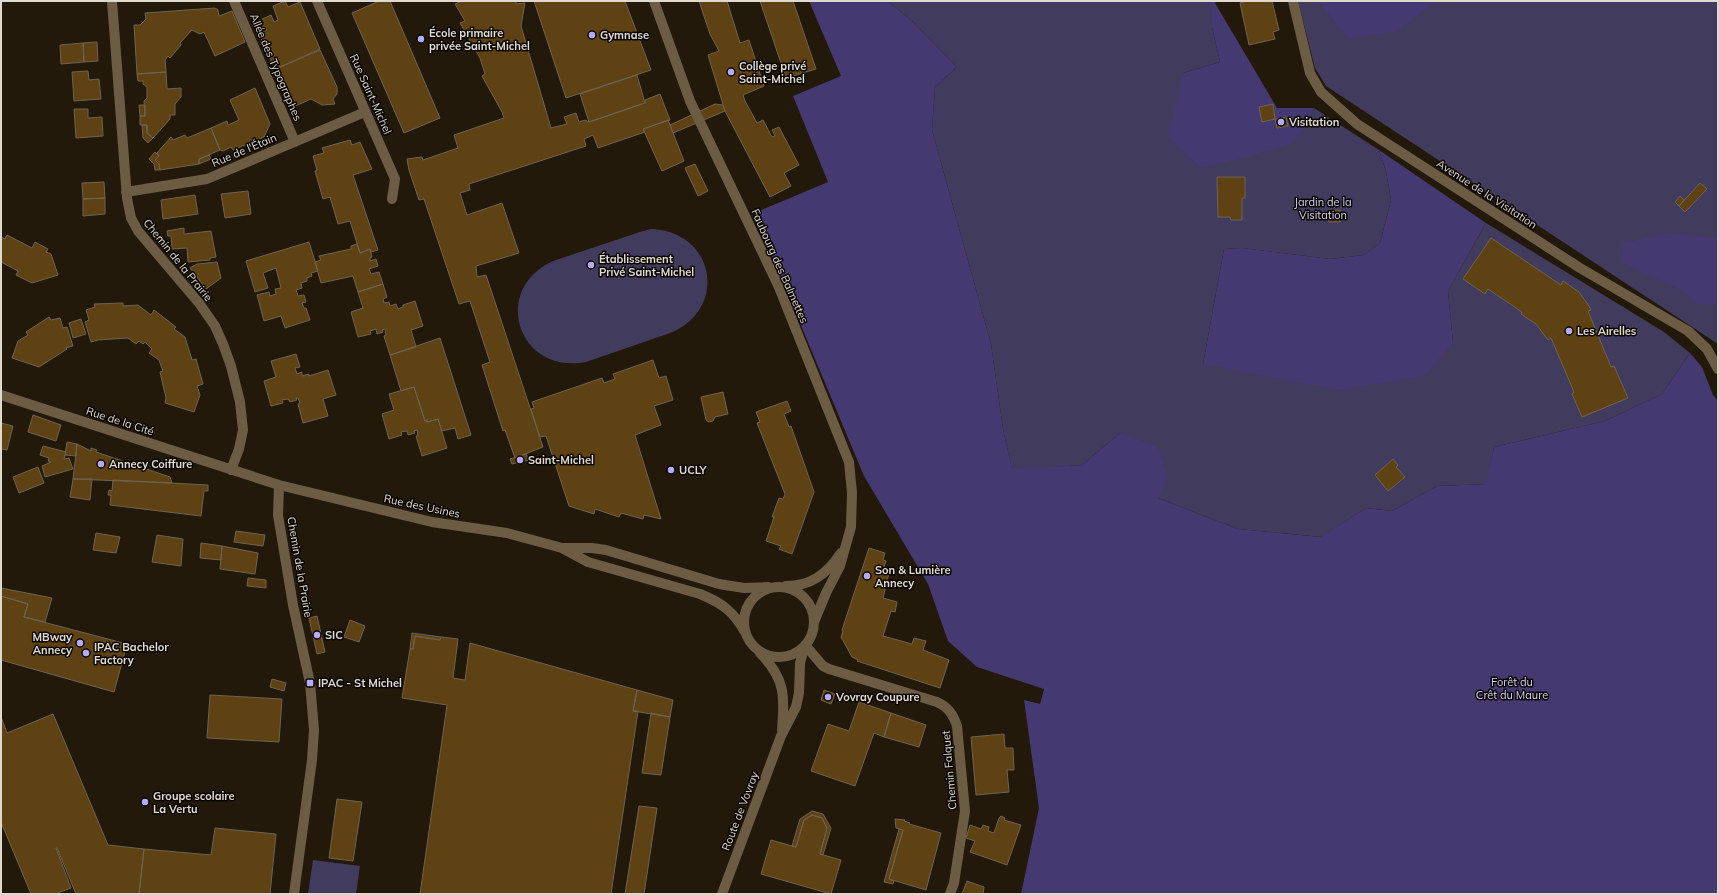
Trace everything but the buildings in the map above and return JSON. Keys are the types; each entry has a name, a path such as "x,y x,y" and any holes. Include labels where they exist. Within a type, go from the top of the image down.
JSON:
{"street":[{"name":"Chemin de la Prairie","path":"112,1 126,192 131,218 138,231 199,303 215,326 223,344 231,366 240,402 243,430 239,449 231,470"},
{"name":"Allée des Typographes","path":"234,1 295,142"},
{"name":"Rue Saint-Michel","path":"317,1 394,179 392,198"},
{"name":"Faubourg des Balmettes","path":"654,1 690,101 778,285 849,462 852,478 853,508 851,527 840,566 826,593 814,622"},
{"name":"Avenue de la Visitation","path":"1293,1 1310,73 1321,92 1357,124 1580,268 1688,331 1707,349 1718,369"},
{"name":"Rue de l'Étain","path":"126,192 206,179 365,112"},
{"name":"Rue de la Cité","path":"1,395 231,470"},
{"path":"231,470 279,485"},
{"name":"Chemin de la Prairie","path":"279,485 278,515 292,598 310,683 314,730 312,760 294,894"},
{"name":"Rue des Usines","path":"279,485 432,522 507,533 562,548 588,562 713,599 733,613 745,632"},
{"name":"Rue des Usines","path":"562,548 592,548 606,550 730,587 778,587"},
{"name":"Faubourg des Balmettes","path":"778,587 806,584 817,579 834,563 844,548"},
{"path":"778,587 792,589 805,598 813,612 814,622 812,635 805,645 790,656 782,657 768,655 756,649 749,642 745,632 744,616 750,601 757,594 765,589 778,587"},
{"name":"Route de Vovray","path":"722,894 781,736 796,707 799,693 800,663 805,645"},
{"name":"Chemin Falquet","path":"805,645 823,666 829,669 937,702 946,707 952,714 957,726 966,811 954,883 950,894"},
{"name":"Route de Vovray","path":"756,649 772,668 780,682 784,704 781,736"}],"green space":[{"name":"Forêt du Crêt du Maure","path":"809,1 888,1 913,22 957,67 935,87 932,130 991,344 1003,429 1012,469 1082,465 1120,433 1158,447 1168,477 1158,498 1238,529 1321,537 1366,508 1392,511 1437,486 1486,484 1494,447 1605,421 1662,394 1690,353 1702,367 1713,395 1718,401 1718,894 1021,894 1039,808 1024,700 1040,704 1044,689 977,667 948,641 928,584 864,476 754,213 828,182 793,96 841,76"},
{"name":"Jardin de la Visitation","path":"888,1 1212,1 1212,27 1220,62 1183,73 1309,122 1314,108 1379,150 1386,171 1391,200 1380,243 1364,255 1330,259 1242,248 1224,249 1203,364 1453,343 1448,291 1486,223 1664,332 1690,353 1662,394 1605,421 1494,447 1487,484 1437,486 1392,511 1366,508 1322,537 1238,529 1158,498 1120,433 1082,465 1012,470 1003,429 991,344 932,130 935,87 957,67 913,22"},
{"path":"1212,1 1217,1 1215,3 1277,108 1314,108 1309,122 1292,143 1251,156 1201,168 1168,137 1183,73 1220,62 1212,27"},
{"path":"1298,1 1718,1 1718,344 1326,86 1315,68"},
{"path":"1318,1 1437,1 1395,32 1348,38"},
{"path":"1379,150 1486,223 1448,291 1453,343 1424,376 1338,390 1203,364 1224,249 1242,248 1330,259 1364,255 1380,243 1391,200 1386,171"},
{"path":"651,229 673,233 689,243 701,256 707,273 707,290 701,307 689,322 670,333 586,362 562,362 542,355 528,342 520,326 518,307 523,289 535,272 556,260"},
{"path":"1669,233 1713,238 1718,236 1718,305 1698,304 1679,289 1623,263 1623,243"},
{"path":"313,860 360,866 356,894 308,894"}],"place":[{"name":"Gymnase","path":"592,35"},
{"name":"École primaire privée Saint-Michel","path":"421,39"},
{"name":"Collège privé Saint-Michel","path":"731,72"},
{"name":"Visitation","path":"1281,122"},
{"name":"Établissement Privé Saint-Michel","path":"591,265"},
{"name":"Les Airelles","path":"1569,331"},
{"name":"Saint-Michel","path":"520,460"},
{"name":"Annecy Coiffure","path":"101,464"},
{"name":"UCLY","path":"671,470"},
{"name":"Son & Lumière Annecy","path":"867,576"},
{"name":"SIC","path":"317,635"},
{"name":"MBway Annecy","path":"80,643"},
{"name":"IPAC Bachelor Factory","path":"86,653"},
{"name":"IPAC - St Michel","path":"310,683"},
{"name":"Vovray Coupure","path":"828,697"},
{"name":"Groupe scolaire La Vertu","path":"145,802"}]}
